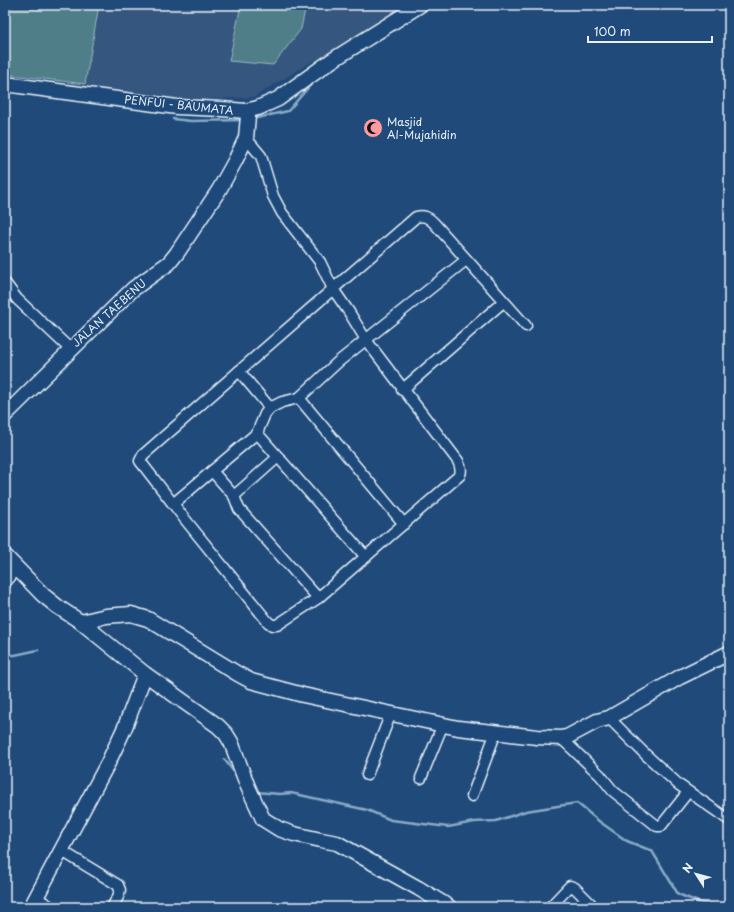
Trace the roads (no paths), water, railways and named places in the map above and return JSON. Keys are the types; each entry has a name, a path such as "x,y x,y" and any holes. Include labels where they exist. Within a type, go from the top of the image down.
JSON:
{"street":[{"name":"PENFUI - BAUMATA","path":"5,84 177,107 222,109 247,117 258,108 278,99 331,61 420,5"},
{"name":"JALAN TAEBENU","path":"5,415 70,349 133,289 169,263 219,190 235,162 246,138 247,117"},
{"path":"246,138 261,156 273,196 282,213 320,262 333,289 366,340 402,390 458,461 461,469 460,475 318,598 277,625 272,625 173,504 140,461 143,455 239,371 333,289 410,222 421,216 428,217 434,223 526,326"},
{"path":"173,504 257,434 265,414 270,408 282,402 299,398 338,362 466,260"},
{"path":"5,283 17,299 70,349"},
{"path":"402,390 503,302"},
{"path":"239,371 270,408"},
{"path":"299,398 404,524"},
{"path":"257,434 366,557"},
{"path":"234,496 278,457"},
{"path":"212,471 234,496 239,509 318,598"},
{"path":"5,556 43,595 81,622 145,674 199,711 226,734 231,742 263,819 279,829 337,843 449,907"},
{"path":"5,583 17,569"},
{"path":"81,622 106,616 130,614 148,619 238,674 251,680 303,695 443,724 537,737 567,737 597,721 609,718 680,677 729,653"},
{"path":"51,907 34,903 122,735 145,674"},
{"path":"367,776 391,713"},
{"path":"609,718 646,755 688,792 728,819"},
{"path":"421,778 443,724"},
{"path":"472,796 496,732"},
{"path":"561,738 600,775 613,791 657,826 661,826 688,792"},
{"path":"62,851 118,885 120,890 112,907"},
{"path":"550,907 570,886 575,888 594,907"}],"waterway":[{"path":"425,9 431,5"},
{"path":"257,118 288,111 313,82"},
{"path":"173,119 191,121 242,120"},
{"path":"5,655 15,655 38,650"},
{"path":"224,759 237,776"},
{"path":"256,792 280,794 291,793 367,810 391,820 448,827 474,822 496,821 526,811 577,803 600,822 627,841 652,851 678,894 698,902 725,907"}],"place":[{"name":"Masjid Al-Mujahidin","path":"373,128"}]}
